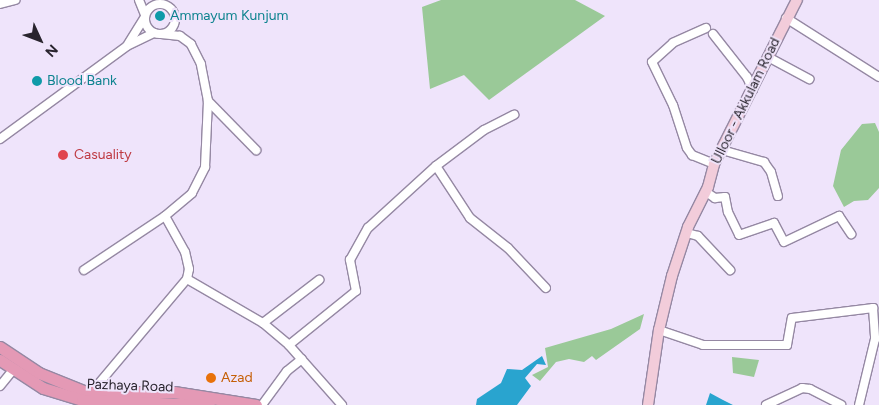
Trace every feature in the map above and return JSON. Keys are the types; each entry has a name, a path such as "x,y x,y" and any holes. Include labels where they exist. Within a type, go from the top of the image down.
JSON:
{"main road":[{"name":"Ulloor - Akkulam Road","path":"648,405 659,330 686,233 706,192 714,164 753,90 786,18 797,0"},
{"path":"0,347 39,373 85,399 174,392 256,405"},
{"name":"Pazhaya Road","path":"0,360 43,388 85,399 209,405"}],"street":[{"path":"0,4 15,0"},
{"path":"84,270 165,216 192,193 205,167 208,101 201,64 191,44 180,36 158,34 146,24 139,0"},
{"path":"0,139 127,46 170,31 175,24 175,15 162,2 152,6 127,46"},
{"path":"786,18 869,68 879,77"},
{"path":"706,28 673,43 652,62 673,105 687,148 692,155 714,164"},
{"path":"713,34 747,77 753,90"},
{"path":"768,57 809,79"},
{"path":"208,101 256,150"},
{"path":"289,345 356,291 350,260 368,228 436,166 484,130 514,115"},
{"path":"722,150 764,162 771,172 778,196"},
{"path":"436,166 470,218 508,248 546,288"},
{"path":"706,192 715,198 725,197 728,212 739,235 774,223 784,242 839,216 851,234"},
{"path":"85,399 187,279 189,269 185,252 165,216"},
{"path":"686,233 698,236 730,270"},
{"path":"187,279 263,323 289,345 342,405"},
{"path":"263,323 319,280"},
{"path":"659,330 703,345 787,345 792,318 874,308 875,339 859,405"},
{"path":"262,405 287,371 302,359"},
{"path":"0,386 13,370"},
{"path":"766,405 802,388 810,389 840,405"}],"green space":[{"path":"441,0 575,0 605,16 489,100 464,75 430,89 422,7"},
{"path":"875,123 879,132 879,188 868,200 854,201 844,207 833,186 841,150 862,124"},
{"path":"644,314 640,329 596,360 592,356 584,362 569,359 556,362 540,381 532,375 548,367 545,348 611,329"},
{"path":"732,357 759,360 754,377 733,373"}],"water":[{"path":"542,356 546,365 537,364 525,378 531,386 517,405 476,405 477,399 501,383 507,369 522,370"},
{"path":"710,393 723,400 733,405 706,405"}],"place":[{"name":"Ammayum Kunjum","path":"160,16"},
{"name":"Blood Bank","path":"37,81"},
{"name":"Casuality","path":"63,155"},
{"name":"Azad","path":"211,378"}]}
